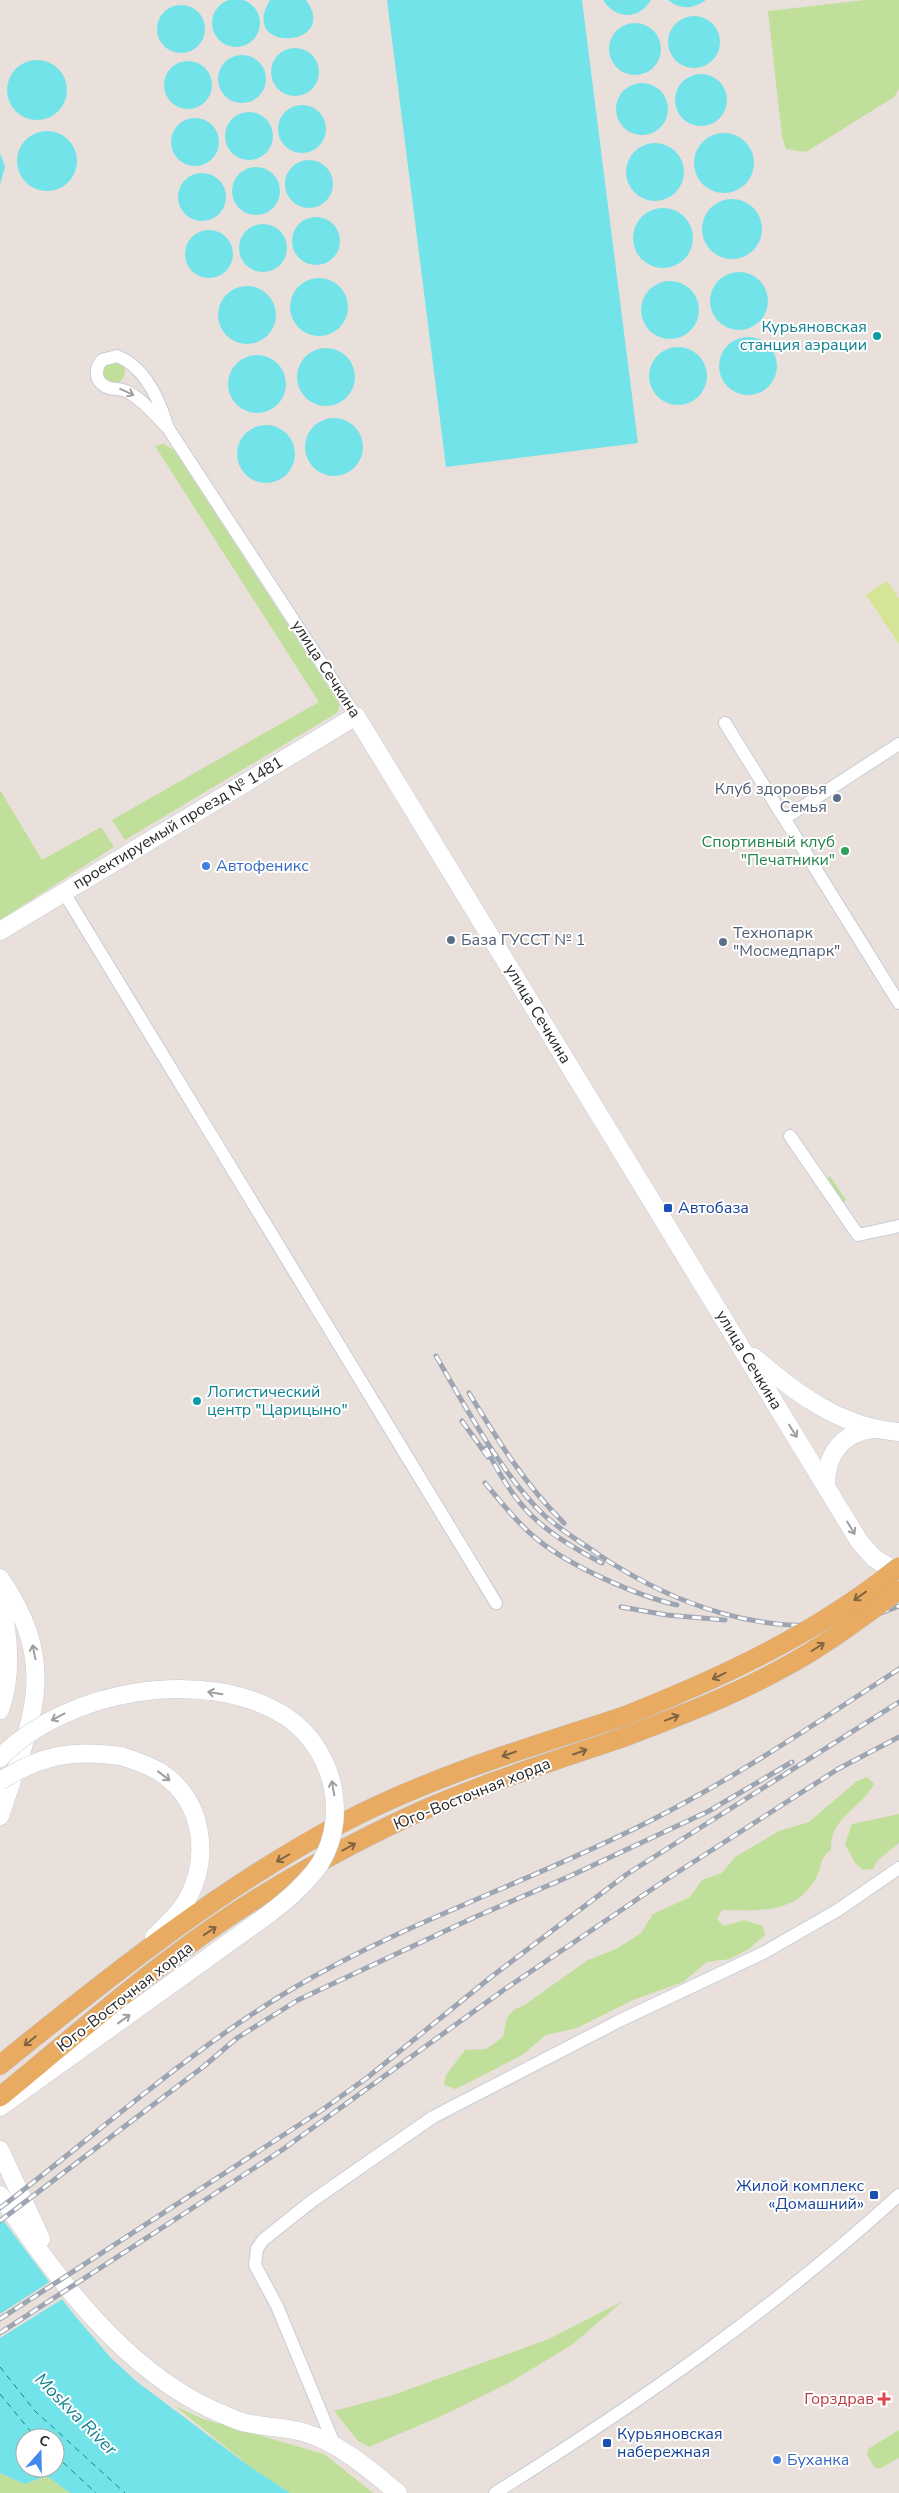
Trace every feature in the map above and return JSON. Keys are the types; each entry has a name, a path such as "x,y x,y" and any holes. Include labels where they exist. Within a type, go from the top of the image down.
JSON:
{"main road":[{"name":"Юго-Восточная хорда","path":"0,2065 59,2016 169,1932 247,1878 347,1821 418,1788 622,1716 697,1687 772,1650 838,1612 897,1570"},
{"name":"Юго-Восточная хорда","path":"0,2097 80,2042 198,1939 260,1897 354,1844 427,1808 516,1774 627,1736 704,1706 782,1669 848,1628 899,1590"}],"street":[{"name":"улица Сечкина","path":"168,428 161,405 149,384 138,372 117,356 102,360 97,374 102,384 106,387 126,390 139,399 168,428 356,716 859,1541 874,1558 897,1570"},
{"name":"проектируемый проезд № 1481","path":"0,931 63,891 356,716"},
{"path":"725,723 899,1003"},
{"path":"785,818 899,744"},
{"path":"63,891 496,1603"},
{"path":"790,1136 858,1235 899,1226"},
{"path":"740,1345 775,1375 828,1412 854,1423 876,1429 899,1432"},
{"path":"826,1486 827,1468 836,1446 852,1434 876,1429"},
{"path":"0,1578 12,1595 30,1633 36,1662 34,1707 27,1734 5,1782 0,1803"},
{"path":"0,1598 6,1622 8,1652 8,1675 0,1710"},
{"path":"0,1758 32,1731 63,1714 121,1694 156,1690 192,1690 227,1695 260,1704 286,1716 308,1736 322,1756 332,1780 336,1803 333,1829 315,1871 292,1896 266,1916 80,2042 0,2107"},
{"path":"0,1816 5,1782 24,1766 52,1756 74,1752 121,1756 144,1763 163,1774 179,1788 191,1807 198,1826 201,1845 200,1863 195,1884 186,1902 173,1919 118,1971"},
{"path":"335,2446 277,2306 255,2265 257,2249 263,2240 312,2201 433,2117 619,2021 755,1957 838,1910 899,1868"},
{"path":"0,2150 20,2198 60,2275"},
{"path":"0,2178 15,2208 60,2275"},
{"path":"0,2195 36,2248 118,2345 144,2368 175,2389 213,2410 240,2421 283,2427 309,2434 335,2446 398,2493"},
{"path":"495,2493 590,2433 668,2380 807,2275 899,2195"}],"green space":[{"path":"865,0 899,0 899,89 894,97 806,152 786,149 782,137 768,11"},
{"path":"114,361 122,364 125,372 122,380 114,383 106,380 103,372 106,364"},
{"path":"164,444 174,450 340,705 337,713 125,840 112,820 319,702 155,446"},
{"path":"887,581 899,599 899,644 866,595"},
{"path":"0,790 42,860 101,827 114,847 0,920"},
{"path":"830,1176 846,1200 841,1204 825,1180"},
{"path":"867,1777 874,1784 862,1800 840,1822 832,1839 831,1850 823,1859 817,1876 800,1897 789,1904 776,1908 763,1910 722,1910 717,1919 724,1926 744,1920 763,1926 765,1935 749,1949 730,1959 707,1962 683,1982 633,2000 577,2028 546,2035 522,2055 464,2085 455,2089 444,2085 446,2075 465,2050 486,2049 503,2037 506,2021 517,2008 523,2006 588,1960 616,1949 641,1933 653,1914 690,1897 702,1880 722,1873 735,1857 779,1831 809,1822 857,1781"},
{"path":"899,1814 899,1843 878,1860 873,1869 863,1870 855,1863 845,1844 852,1824"},
{"path":"623,2301 573,2344 509,2383 446,2414 369,2447 358,2441 334,2411 390,2396 549,2339"},
{"path":"175,2406 203,2419 324,2454 373,2493 290,2493 249,2466"},
{"path":"899,2430 899,2458 881,2468 875,2468 867,2455 868,2449"},
{"path":"0,2473 24,2484 41,2478 50,2478 70,2493 0,2493"}],"water":[{"path":"236,-1 245,1 253,6 258,14 260,23 258,32 253,40 245,45 236,47 227,45 219,40 214,32 212,23 214,14 219,6 227,1"},
{"path":"270,0 306,0 313,16 310,28 301,35 289,38 276,36 267,30 264,17"},
{"path":"387,0 582,0 638,443 446,467"},
{"path":"603,0 651,0 640,11 627,15 614,11"},
{"path":"668,0 706,0 692,7 682,7"},
{"path":"181,5 190,7 198,12 203,20 205,29 203,38 198,46 190,51 181,53 172,51 164,46 159,38 157,29 159,20 164,12 172,7"},
{"path":"694,16 708,20 716,28 720,42 716,56 708,64 694,68 680,64 672,56 668,42 672,28 680,20"},
{"path":"635,23 649,27 657,35 661,49 657,63 649,71 635,75 621,71 613,63 609,49 613,35 621,27"},
{"path":"295,48 304,50 312,55 317,63 319,72 317,81 312,89 304,94 295,96 286,94 278,89 273,81 271,72 273,63 278,55 286,50"},
{"path":"242,55 251,57 259,62 264,70 266,79 264,88 259,96 251,101 242,103 233,101 225,96 220,88 218,79 220,70 225,62 233,57"},
{"path":"31,60 43,60 54,65 62,73 67,84 65,102 54,115 43,120 31,120 20,115 12,107 7,96 7,84 12,73 20,65"},
{"path":"188,61 197,63 205,68 210,76 212,85 210,94 205,102 197,107 188,109 179,107 171,102 166,94 164,85 166,76 171,68 179,63"},
{"path":"701,74 715,78 723,86 727,100 723,114 715,122 701,126 687,122 679,114 675,100 679,86 687,78"},
{"path":"642,83 656,87 664,95 668,109 664,123 656,131 642,135 628,131 620,123 616,109 620,95 628,87"},
{"path":"302,105 311,107 319,112 324,120 326,129 324,138 319,146 311,151 302,153 293,151 285,146 280,138 278,129 280,120 285,112 293,107"},
{"path":"249,112 258,114 266,119 271,127 273,136 271,145 266,153 258,158 249,160 240,158 232,153 227,145 225,136 227,127 232,119 240,114"},
{"path":"195,118 204,120 212,125 217,133 219,142 217,151 212,159 204,164 195,166 186,164 178,159 173,151 171,142 173,133 178,125 186,120"},
{"path":"41,131 53,131 64,136 72,144 77,155 75,173 64,186 53,191 41,191 30,186 22,178 17,167 17,155 22,144 30,136"},
{"path":"724,133 740,138 745,142 749,147 754,163 749,179 745,184 740,188 724,193 708,188 703,184 699,179 694,163 699,147 703,142 708,138"},
{"path":"649,143 661,143 671,147 680,156 684,178 676,193 661,201 649,201 639,197 630,188 626,178 626,166 630,156 639,147"},
{"path":"0,153 5,167 0,185"},
{"path":"309,160 318,162 326,167 331,175 333,184 331,193 326,201 318,206 309,208 300,206 292,201 287,193 285,184 287,175 292,167 300,162"},
{"path":"256,167 265,169 273,174 278,182 280,191 278,200 273,208 265,213 256,215 247,213 239,208 234,200 232,191 234,182 239,174 247,169"},
{"path":"202,173 211,175 219,180 224,188 226,197 224,206 219,214 211,219 202,221 193,219 185,214 180,206 178,197 180,188 185,180 193,175"},
{"path":"732,199 748,204 753,208 757,213 762,229 757,245 753,250 748,254 732,259 716,254 711,250 707,245 702,229 707,213 711,208 716,204"},
{"path":"663,208 679,213 684,217 688,222 693,238 688,254 684,259 679,263 663,268 647,263 642,259 638,254 633,238 638,222 642,217 647,213"},
{"path":"316,217 325,219 333,224 338,232 340,241 338,250 333,258 325,263 316,265 307,263 299,258 294,250 292,241 294,232 299,224 307,219"},
{"path":"263,224 272,226 280,231 285,239 287,248 285,257 280,265 272,270 263,272 254,270 246,265 241,257 239,248 241,239 246,231 254,226"},
{"path":"209,230 218,232 226,237 231,245 233,254 231,263 226,271 218,276 209,278 200,276 192,271 187,263 185,254 187,245 192,237 200,232"},
{"path":"733,272 745,272 755,276 764,285 768,307 760,322 745,330 733,330 723,326 714,317 710,307 710,295 714,285 723,276"},
{"path":"313,278 325,278 340,286 348,301 348,313 340,328 325,336 313,336 298,328 290,313 290,301 298,286"},
{"path":"664,281 676,281 686,285 695,294 699,316 691,331 676,339 664,339 654,335 645,326 641,316 641,304 645,294 654,285"},
{"path":"241,286 253,286 268,294 276,309 276,321 268,336 253,344 241,344 226,336 218,321 218,309 226,294"},
{"path":"742,337 754,337 764,341 773,350 777,372 769,387 754,395 742,395 732,391 723,382 719,372 719,360 723,350 732,341"},
{"path":"672,347 684,347 694,351 703,360 707,382 699,397 684,405 672,405 662,401 653,392 649,382 649,370 653,360 662,351"},
{"path":"320,348 332,348 347,356 355,371 355,383 347,398 332,406 320,406 305,398 297,383 297,371 305,356"},
{"path":"251,355 263,355 278,363 286,378 286,390 278,405 263,413 251,413 236,405 228,390 228,378 236,363"},
{"path":"328,418 340,418 355,426 363,441 363,453 355,468 340,476 328,476 313,468 305,453 305,441 313,426"},
{"path":"260,425 272,425 287,433 295,448 295,460 287,475 272,483 260,483 245,475 237,460 237,448 245,433"},
{"name":"Moskva River","path":"0,2216 71,2311 110,2357 136,2381 249,2466 290,2493 70,2493 50,2478 65,2478 65,2428 15,2428 15,2478 41,2478 24,2484 0,2473"}],"pier":[{"path":"51,2281 64,2298 0,2338 0,2314"}],"ferry route":[{"path":"0,2367 35,2411 125,2493"},
{"path":"0,2394 28,2428"},
{"path":"65,2464 96,2493"}],"railway":[{"path":"436,1356 485,1439 528,1499 557,1526 628,1573 658,1589 689,1602 754,1621 788,1625 822,1625 856,1621 899,1606"},
{"path":"469,1393 524,1477 564,1523"},
{"path":"462,1421 488,1457"},
{"path":"486,1448 508,1487 533,1517 563,1541 602,1563"},
{"path":"485,1483 510,1513 538,1540 552,1550 604,1579 643,1595 677,1605"},
{"path":"621,1607 667,1615 725,1620"},
{"path":"0,2208 179,2066 254,2013 292,1989 379,1943 602,1844 679,1806 774,1750 899,1669"},
{"path":"0,2319 322,2110 368,2077 491,1977 627,1874 899,1702"},
{"path":"0,2333 282,2150 505,1989 667,1879 838,1769 899,1737"},
{"path":"0,2221 203,2067 237,2038 298,2000 709,1811 792,1762"}],"place":[{"name":"Курьяновская станция аэрации","path":"877,336"},
{"name":"Клуб здоровья Семья","path":"837,798"},
{"name":"Спортивный клуб \"Печатники\"","path":"845,851"},
{"name":"Автофеникс","path":"206,866"},
{"name":"База ГУССТ № 1","path":"451,940"},
{"name":"Технопарк \"Мосмедпарк\"","path":"723,942"},
{"name":"Автобаза","path":"668,1208"},
{"name":"Логистический центр \"Царицыно\"","path":"197,1401"},
{"name":"Жилой комплекс «Домашний»","path":"874,2195"},
{"name":"Горздрав","path":"884,2399"},
{"name":"Курьяновская набережная","path":"607,2443"},
{"name":"Буханка","path":"777,2460"}]}
